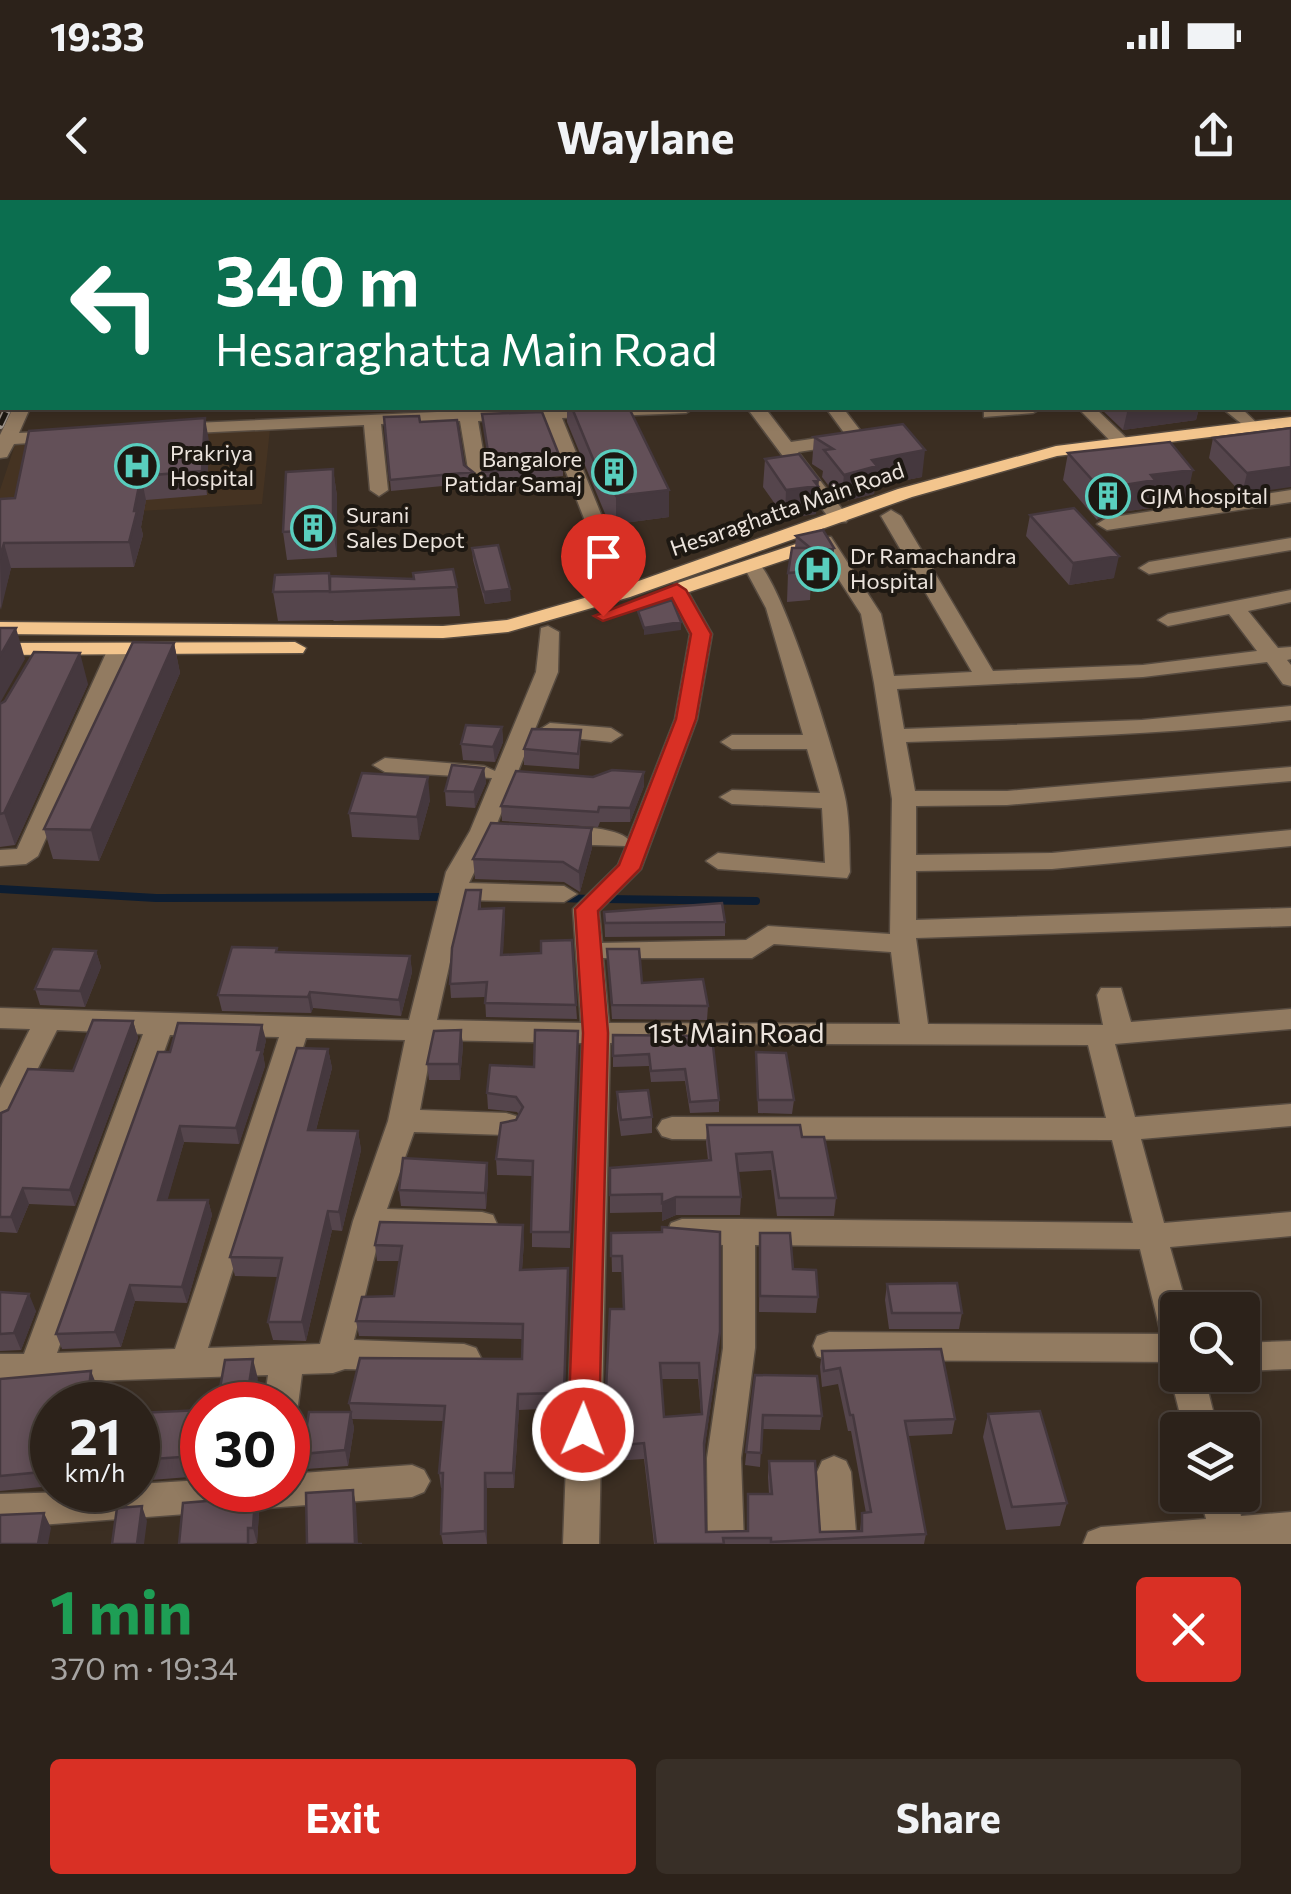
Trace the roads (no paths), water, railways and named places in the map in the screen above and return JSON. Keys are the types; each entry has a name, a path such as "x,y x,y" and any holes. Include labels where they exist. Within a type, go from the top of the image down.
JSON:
{"main road":[{"name":"Hesaraghatta Main Road","path":"0,649 46,650 106,666 505,640 548,632 1028,474 1127,448 1291,422"},
{"name":"Hesaraghatta Main Road","path":"0,628 443,632 508,626 623,593 905,493 1056,451 1291,437"}],"street":[{"path":"2,445 20,410"},
{"path":"160,430 372,420 468,411 551,410 623,593"},
{"path":"757,410 839,518"},
{"path":"785,448 857,438 836,410"},
{"path":"990,413 1016,410"},
{"path":"1088,410 1127,448"},
{"path":"1233,410 1252,427"},
{"path":"468,411 478,475"},
{"path":"372,420 379,490"},
{"path":"2,445 89,434"},
{"path":"1107,524 1291,496"},
{"path":"891,516 986,678"},
{"path":"824,541 871,614 885,682 904,799 904,936 916,1032"},
{"path":"1149,568 1291,544"},
{"path":"718,861 838,872 834,802 776,608 752,565"},
{"path":"581,1544 596,1033 586,909 629,869 686,719 701,634 677,590"},
{"path":"1168,620 1291,596"},
{"path":"1234,606 1283,654 1291,679"},
{"path":"0,1368 334,1359 332,1354 368,1222 403,1122 419,1030 459,872 492,832 515,775 525,729 548,672 548,632"},
{"path":"32,672 46,650"},
{"path":"885,682 1143,671 1283,654"},
{"path":"0,858 26,856 106,666"},
{"path":"892,736 1236,721 1291,713"},
{"path":"525,729 611,735"},
{"path":"732,742 817,742"},
{"path":"385,765 515,775"},
{"path":"904,799 1007,798 1291,774"},
{"path":"732,797 834,802"},
{"path":"540,835 617,840"},
{"path":"903,862 1052,861 1291,838"},
{"path":"454,891 564,894"},
{"path":"591,950 752,949 768,935 904,936 1291,917"},
{"path":"1111,994 1109,1034 1125,1128 1167,1292"},
{"name":"1st Main Road","path":"0,1018 596,1033 1109,1034 1291,1019"},
{"path":"0,1116 48,1022"},
{"path":"35,1368 160,1025"},
{"path":"188,1362 296,1026"},
{"path":"672,1128 1125,1128 1291,1115"},
{"path":"403,1122 506,1124"},
{"path":"368,1222 482,1224"},
{"path":"676,1232 1154,1236 1291,1224"},
{"path":"726,1544 724,1458 739,1348 739,1232"},
{"path":"828,1346 1160,1348"},
{"path":"332,1354 464,1358"},
{"path":"1260,1356 1291,1355"},
{"path":"285,1382 288,1360"},
{"path":"834,1472 839,1544"},
{"path":"310,1488 412,1482"},
{"path":"0,1511 180,1498"},
{"path":"1222,1512 1229,1539"},
{"path":"1101,1544 1229,1539 1291,1529"}],"waterway":[{"path":"0,889 156,898 446,897"},
{"path":"560,898 591,899"},
{"path":"605,899 756,901"}],"railway":[{"path":"0,425 7,410"}],"place":[{"name":"Prakriya Hospital","path":"137,466"},
{"name":"Bangalore Patidar Samaj","path":"614,472"},
{"name":"GJM hospital","path":"1108,496"},
{"name":"Surani Sales Depot","path":"313,528"},
{"name":"Dr Ramachandra Hospital","path":"818,569"}]}
